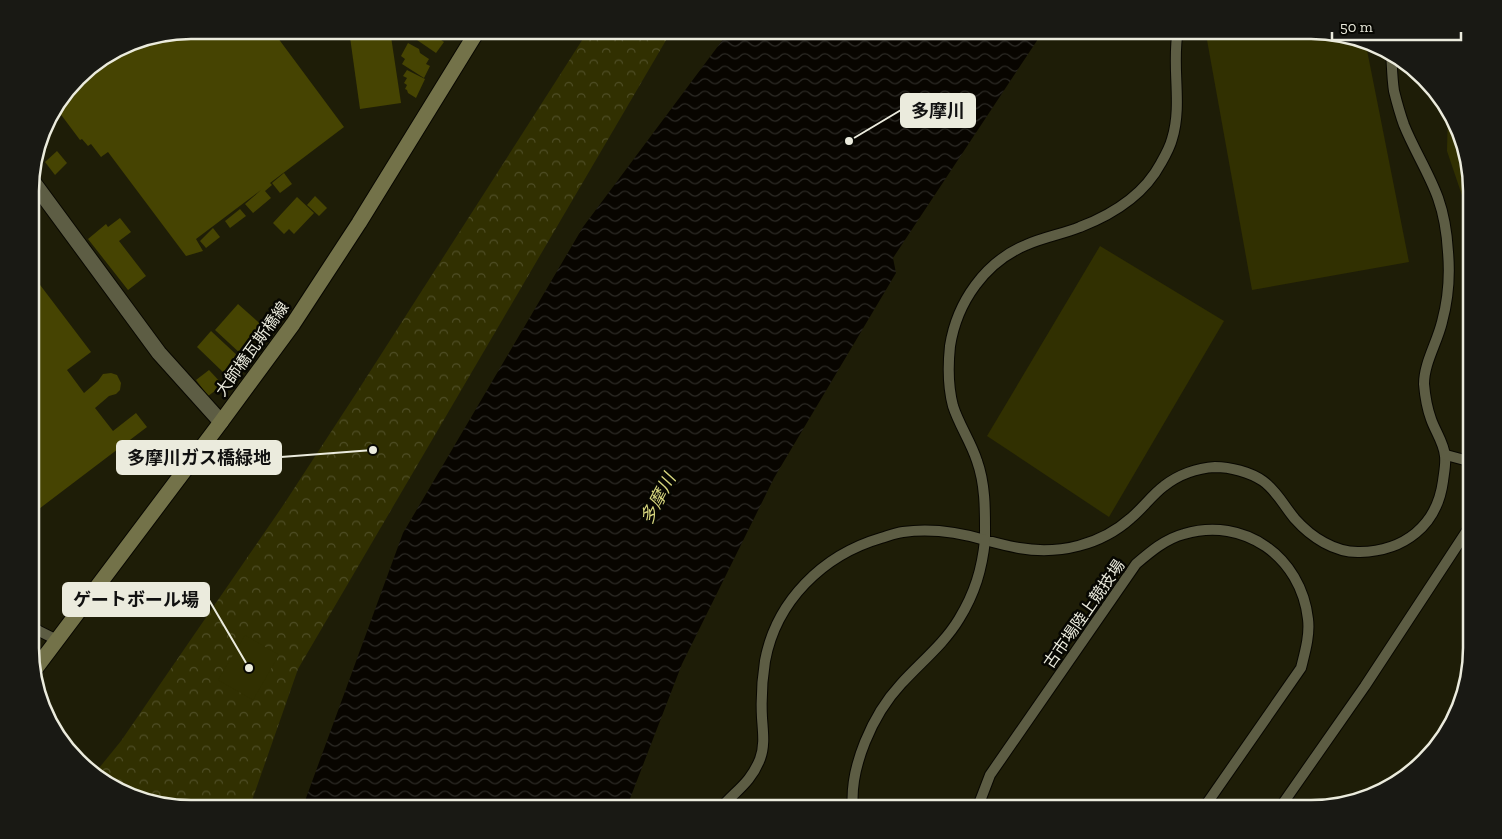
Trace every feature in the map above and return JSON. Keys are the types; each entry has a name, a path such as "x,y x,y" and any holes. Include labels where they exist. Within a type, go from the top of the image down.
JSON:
{"street":[{"name":"大師橋瓦斯橋線","path":"40,663 293,324 473,39"},
{"path":"39,190 159,353 221,422"}],"lane":[{"path":"853,800 857,769 871,729 895,691 928,658 959,619 979,578 985,540 982,478 977,461 954,406 948,364 954,326 961,307 969,294 993,266 1007,254 1026,245 1098,220 1115,211 1151,180 1172,140 1176,122 1175,49 1177,39"},
{"path":"729,800 751,777 760,757 764,739 762,682 770,641 787,606 812,576 854,547 901,532 939,530 957,532 1019,548 1058,550 1091,542 1117,529 1131,518 1163,486 1196,470 1214,468 1229,468 1262,481 1278,496 1294,518 1310,534 1339,549 1356,553 1374,552 1390,548 1419,531 1442,492 1446,455 1430,418 1425,396 1424,380 1427,364 1442,322 1447,300 1448,251 1438,199 1413,147 1398,105 1394,91 1392,62"},
{"path":"1446,455 1463,459"},
{"name":"古市場陸上競技場","path":"980,800 990,775 1136,564 1158,546 1182,534 1205,529 1230,530 1256,539 1275,554 1287,565 1297,580 1304,598 1308,619 1307,645 1301,668 1210,800"},
{"path":"1284,800 1365,686 1463,537"},
{"path":"39,631 57,640"}],"green space":[{"path":"583,39 667,39 298,669 252,800 171,799 133,789 98,769 121,741 282,507"},
{"path":"1207,40 1331,40 1367,49 1409,262 1252,290"},
{"path":"1448,124 1458,152 1462,171 1463,198 1447,151"},
{"path":"1100,246 1224,321 1109,517 987,436"},
{"path":"245,635 279,655 253,700 218,680"}],"water":[{"path":"723,39 1038,39 893,258 896,273 774,478 682,664 629,800 305,800 403,533 583,227"}],"building":[{"path":"181,39 279,39 344,127 270,183 272,185 265,191 271,198 253,213 245,204 261,190 196,239 203,251 186,256 108,152 101,157 91,144 88,146 82,139 80,140 60,113 70,98 98,70 133,50 161,42"},
{"path":"350,39 391,39 401,103 360,109"},
{"path":"440,39 444,42 436,53 417,40"},
{"path":"408,43 419,49 420,53 429,59 426,64 430,66 424,78 402,64 405,59 401,56"},
{"path":"407,70 425,79 416,98 405,89 407,85 404,83 407,78 403,76"},
{"path":"57,151 67,163 55,175 45,162"},
{"path":"284,173 292,184 280,193 272,183"},
{"path":"315,196 327,208 319,216 307,205"},
{"path":"297,197 314,213 294,234 289,229 284,234 273,223"},
{"path":"240,209 246,216 230,228 225,221"},
{"path":"120,218 131,232 119,241 146,276 128,290 88,239 106,224 108,227"},
{"path":"213,228 220,237 206,248 200,241"},
{"path":"39,284 91,352 67,370 84,393 103,374 111,373 117,375 121,383 120,390 116,394 109,396 95,408 113,431 136,413 147,427 39,509"},
{"path":"238,304 266,329 242,355 215,330"},
{"path":"211,331 240,358 225,374 197,347"},
{"path":"209,370 223,385 208,396 196,380"}],"place":[{"name":"多摩川","path":"849,141"},
{"name":"多摩川ガス橋緑地","path":"373,450"},
{"name":"ゲートボール場","path":"249,668"}]}
